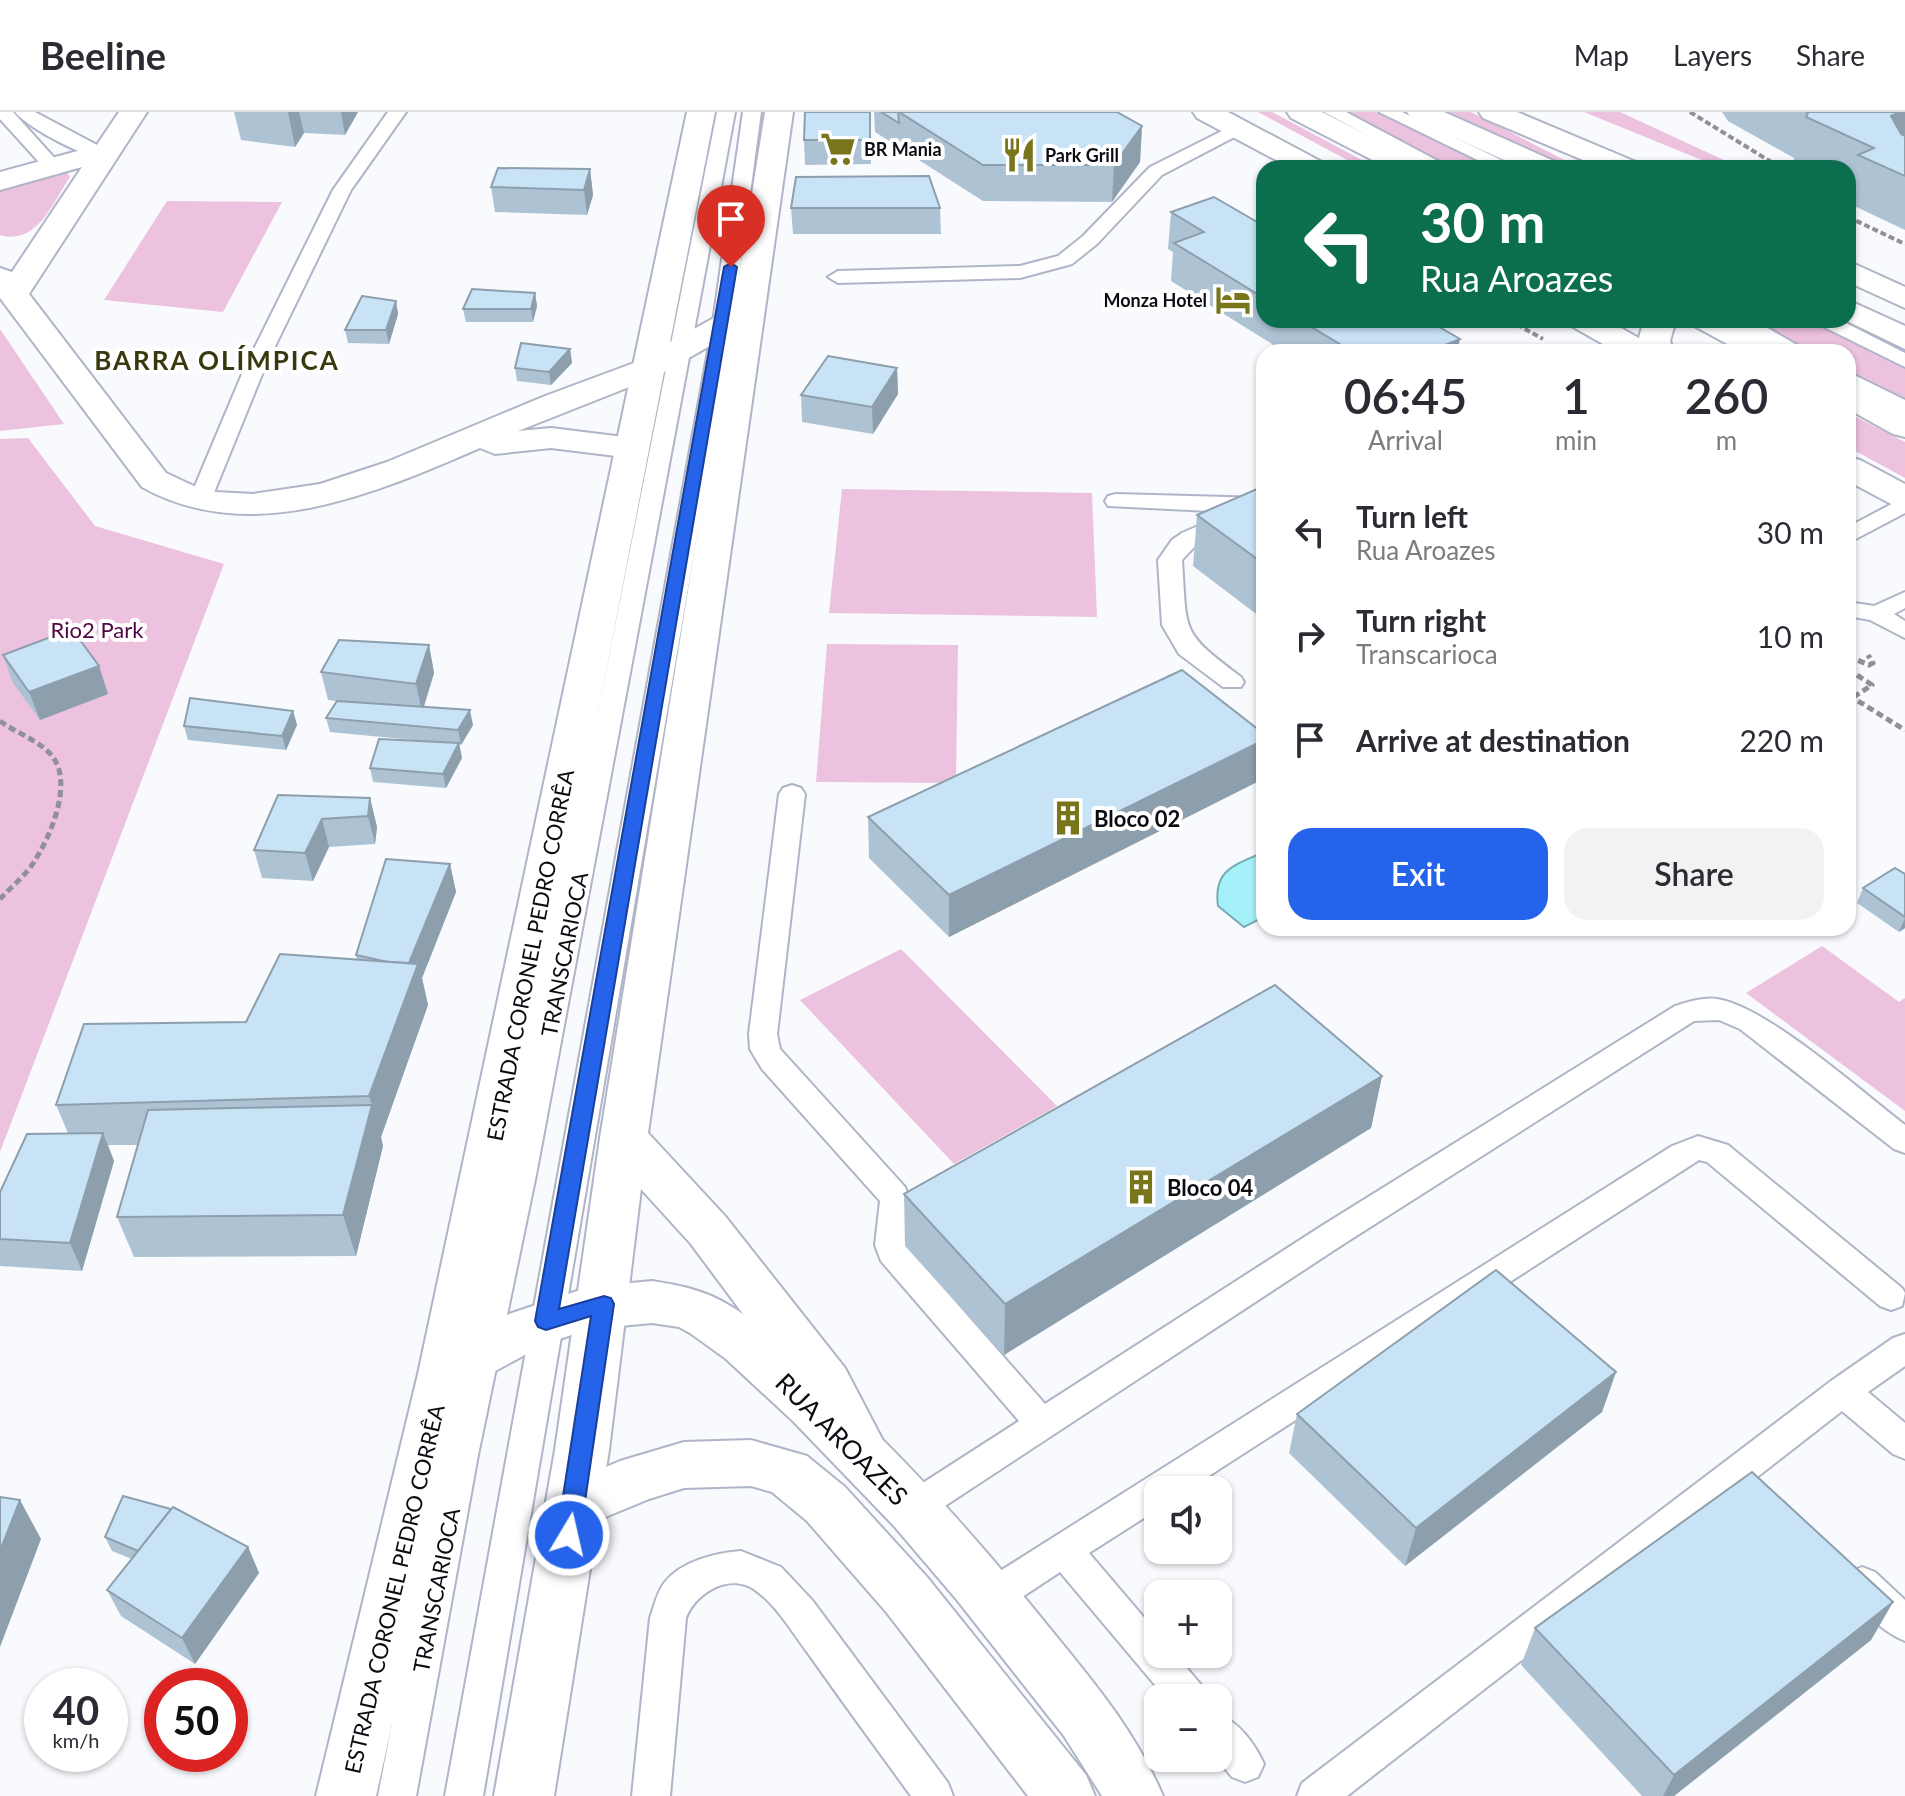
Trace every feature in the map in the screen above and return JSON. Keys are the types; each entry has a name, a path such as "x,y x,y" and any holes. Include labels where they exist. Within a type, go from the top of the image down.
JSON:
{"main road":[{"path":"133,112 7,285 77,382 154,480 183,496 238,505 285,501 329,492 438,453 664,360 736,320"},
{"name":"ESTRADA CORONEL PEDRO CORRÊA","path":"346,1796 464,1362 632,448 664,360 701,112"},
{"path":"1207,112 1297,160"},
{"path":"1301,112 1394,160"},
{"path":"1421,112 1528,160"},
{"path":"1493,112 1601,160"},
{"path":"524,1796 574,1506 604,1304 736,320 777,114"},
{"path":"0,181 103,153"},
{"path":"1856,274 1905,299"},
{"path":"1856,294 1905,315"},
{"path":"1856,313 1905,339"},
{"path":"1598,328 1626,344"},
{"path":"1722,328 1751,344"},
{"path":"1856,400 1905,427"},
{"path":"438,453 551,438 632,448"},
{"path":"1856,472 1905,501"},
{"path":"624,1138 708,1230 826,1384 865,1458"},
{"name":"RUA AROAZES","path":"464,1362 546,1321 604,1304 661,1304 683,1307 706,1317 787,1382 913,1508 991,1597 1112,1754 1133,1796"},
{"path":"574,1506 639,1478 684,1465 751,1463 788,1473 826,1504 907,1595 1065,1796"}],"lane":[{"path":"3,112 53,167"},
{"path":"24,112 38,126 69,136 103,153"},
{"path":"20,131 38,126 59,112"},
{"path":"200,500 255,367 342,190 397,112"},
{"name":"TRANSCARIOCA","path":"397,1796 464,1362 521,1175 664,360 726,112"},
{"path":"1333,112 1426,160"},
{"path":"1388,112 1492,160"},
{"path":"838,277 1020,272 1065,260 1090,240 1156,171 1238,128"},
{"name":"TRANSCARIOCA","path":"464,1796 546,1321 736,320"},
{"path":"1754,328 1784,344"},
{"path":"1841,328 1905,361"},
{"path":"1856,382 1905,408"},
{"path":"1116,501 1256,506"},
{"path":"1856,531 1905,501"},
{"path":"1232,682 1188,649 1177,634 1170,560 1180,545 1190,538 1256,509"},
{"path":"1877,614 1905,599"},
{"path":"1856,610 1877,614 1905,631"},
{"path":"792,794 763,1034 765,1049 772,1061 894,1196 897,1205 889,1244 892,1252 1042,1424"},
{"path":"913,1508 1331,1236 1685,1013 1705,1007 1727,1010 1750,1022 1905,1141"},
{"path":"991,1597 1616,1196 1698,1148 1717,1153 1891,1297"},
{"path":"1316,1796 1753,1478 1843,1391 1905,1348"},
{"path":"1843,1391 1905,1444"},
{"path":"1064,1550 1177,1684"},
{"path":"1840,1561 1905,1624"},
{"path":"651,1796 668,1618 677,1594 718,1569 741,1567 768,1578 799,1612 934,1796"},
{"path":"1232,1749 1245,1764"}],"path":[{"path":"1690,112 1768,160"},
{"path":"1856,221 1905,244"},
{"path":"1523,328 1551,344"},
{"path":"1856,674 1872,685 1856,699 1905,730"},
{"path":"0,721 15,734 51,755 56,763 60,787 52,822 37,858 0,899"}],"green space":[{"path":"1258,112 1272,112 1362,160 1347,160"},
{"path":"1343,112 1375,112 1478,160 1438,160"},
{"path":"1449,112 1471,112 1564,160 1551,160"},
{"path":"1584,112 1620,112 1724,160 1702,160"},
{"path":"57,171 67,172 70,177 42,220 24,234 13,237 0,235 0,187"},
{"path":"167,201 282,202 223,312 104,300"},
{"path":"1768,328 1826,328 1905,369 1905,400 1856,374 1856,344 1799,344"},
{"path":"0,329 64,424 0,431"},
{"path":"1856,417 1905,442 1905,478 1856,451"},
{"name":"Rio2 Park","path":"28,438 95,526 224,564 0,1152 0,439"},
{"path":"842,489 1092,493 1097,617 829,613"},
{"path":"827,644 958,645 956,783 816,782"},
{"path":"1822,946 1899,1002 1905,998 1905,1111 1746,993"},
{"path":"901,949 1057,1106 954,1164 800,1000"}],"water":[{"path":"1256,856 1256,921 1244,927 1218,906 1217,894 1223,876"}],"building":[{"path":"805,112 870,112 870,140 804,140"},
{"path":"881,112 898,112 899,123"},
{"path":"899,112 1117,112 1142,126 1114,165 983,165"},
{"path":"1806,112 1900,112 1891,116 1905,136 1905,176 1858,155 1874,148 1806,117"},
{"path":"498,168 590,169 584,190 491,187"},
{"path":"929,176 940,208 791,208 796,177"},
{"path":"1214,197 1256,221 1256,293 1174,243 1204,232 1171,212"},
{"path":"472,289 535,293 531,309 463,309"},
{"path":"362,296 396,301 386,330 345,330"},
{"path":"1313,328 1441,328 1460,339 1448,344 1340,344"},
{"path":"521,343 570,349 549,372 515,368"},
{"path":"828,356 897,368 872,407 801,395"},
{"path":"1256,489 1256,558 1197,515"},
{"path":"72,629 99,666 29,692 3,655"},
{"path":"339,640 429,645 416,684 321,672"},
{"path":"1182,670 1256,728 1256,744 949,895 868,817"},
{"path":"190,698 293,711 282,736 184,726"},
{"path":"337,701 470,710 458,730 326,718"},
{"path":"379,739 459,743 443,774 370,768"},
{"path":"278,795 370,798 368,816 322,819 305,853 254,850"},
{"path":"386,859 450,864 409,963 356,955"},
{"path":"1895,868 1905,874 1905,917 1863,888"},
{"path":"280,954 418,964 369,1096 56,1105 84,1024 246,1022"},
{"name":"Bloco 04","path":"1275,985 1382,1076 1005,1304 904,1194"},
{"path":"372,1105 343,1215 117,1217 148,1110"},
{"path":"103,1133 70,1243 0,1239 0,1192 27,1134"},
{"path":"1496,1270 1616,1372 1416,1528 1297,1414"},
{"path":"1752,1472 1893,1602 1674,1775 1535,1628"},
{"path":"123,1496 171,1509 138,1551 105,1537"},
{"path":"0,1497 20,1500 0,1551"},
{"path":"173,1507 248,1547 182,1638 107,1590"}],"place":[{"name":"BR Mania","path":"838,149"},
{"name":"Park Grill","path":"1019,155"},
{"name":"Monza Hotel","path":"1233,300"},
{"name":"Bloco 02","path":"1068,818"},
{"name":"Bloco 04","path":"1141,1187"}],"district":[{"name":"BARRA OLÍMPICA","path":"217,360"}],"route":[{"path":"569,1535 604,1304 546,1321 731,267"}]}
